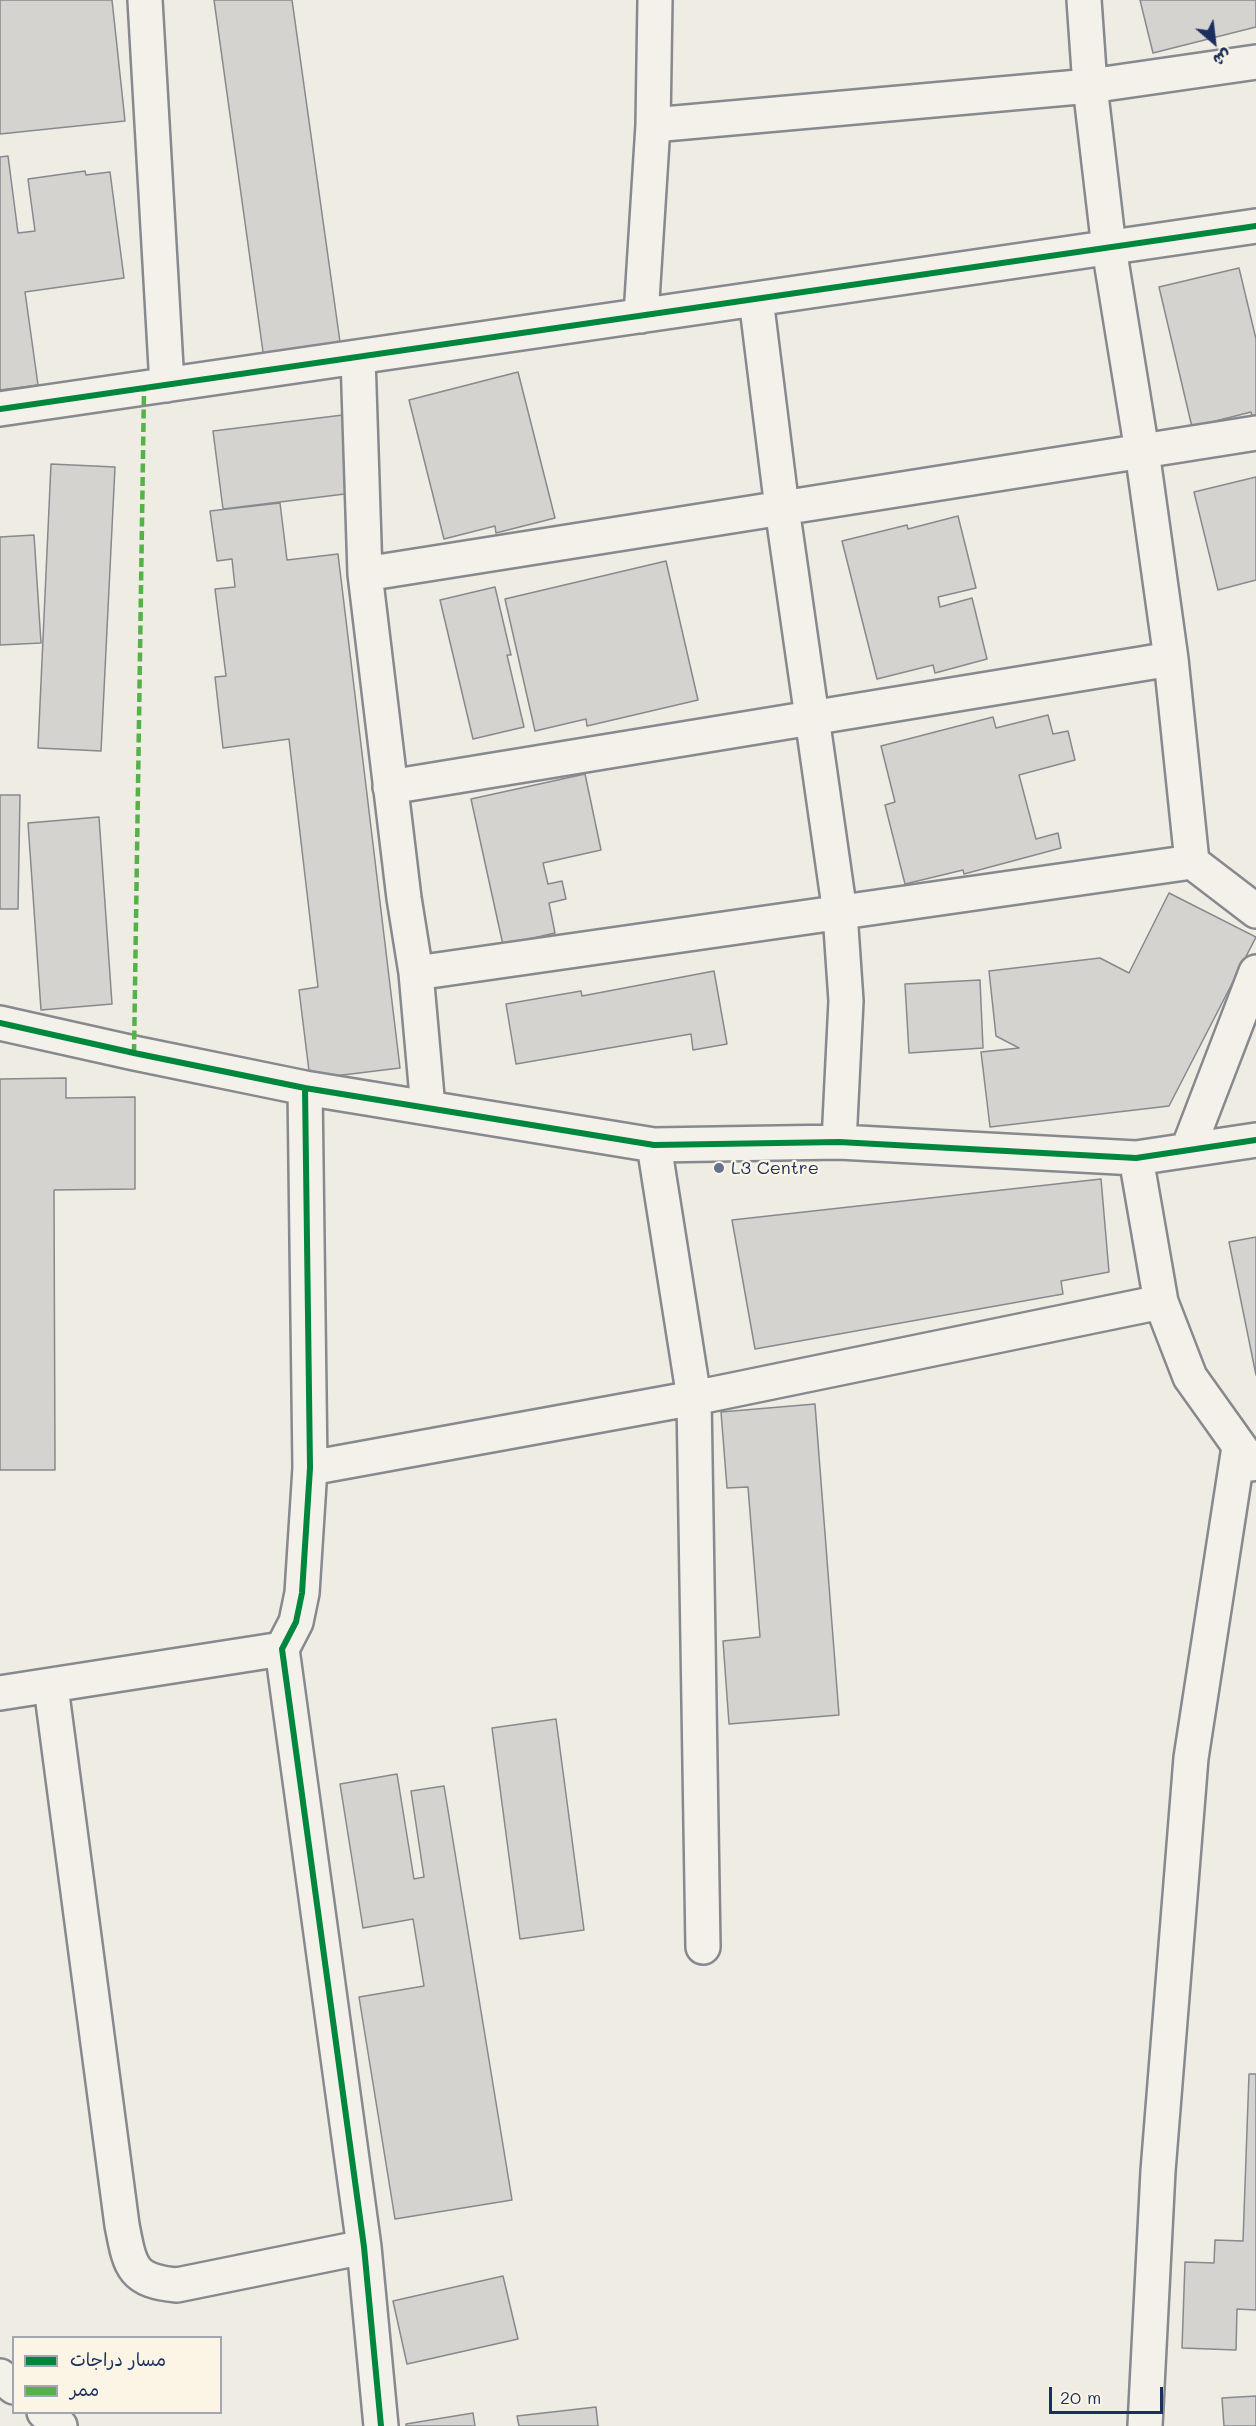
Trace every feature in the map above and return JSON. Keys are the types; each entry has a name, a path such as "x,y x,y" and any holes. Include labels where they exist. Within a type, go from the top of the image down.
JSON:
{"street":[{"path":"145,0 167,385"},
{"path":"642,316 653,125 655,0"},
{"path":"1084,0 1090,86 1109,248 1142,451 1171,659 1192,862"},
{"path":"653,125 1090,86 1256,62"},
{"path":"0,409 1256,226"},
{"path":"756,299 782,508 840,913 846,1001 839,1142"},
{"path":"358,357 365,574 390,787 416,973 428,1108"},
{"path":"365,574 1256,433"},
{"path":"390,787 1171,659"},
{"path":"416,973 1192,862 1256,911"},
{"path":"1188,1149 1256,972"},
{"path":"0,1023 305,1088 654,1144 839,1142 1136,1158 1256,1140"},
{"path":"305,1088 310,1468 302,1593 296,1622 282,1649 364,2247 381,2426"},
{"path":"654,1144 694,1398 703,1947"},
{"path":"1136,1158 1161,1302 1190,1377 1248,1459 1191,1758 1158,2170 1145,2426"},
{"path":"310,1468 694,1398 1161,1302"},
{"path":"0,1693 282,1649"},
{"path":"51,1686 120,2213 131,2263 141,2276 155,2283 177,2285 364,2247"},
{"path":"0,2376 12,2385"},
{"path":"46,2414 60,2426"}],"building":[{"path":"0,0 112,0 125,121 0,134"},
{"path":"214,0 292,0 341,349 264,359"},
{"path":"1140,0 1256,0 1256,27 1153,53"},
{"path":"8,156 18,233 35,231 28,179 85,171 86,175 110,172 124,278 25,292 38,385 0,390 0,157"},
{"path":"1239,268 1256,339 1256,415 1252,416 1251,412 1192,427 1159,287"},
{"path":"518,372 555,518 496,533 495,526 444,539 409,400"},
{"path":"351,414 361,492 223,509 213,431"},
{"path":"51,464 115,467 101,751 38,748"},
{"path":"1256,477 1256,580 1218,590 1194,492"},
{"path":"280,503 287,560 338,554 400,1068 310,1079 299,990 318,987 289,739 223,748 215,677 226,676 215,589 235,587 232,559 217,561 210,511"},
{"path":"958,516 976,588 938,597 940,607 972,598 987,659 935,673 933,665 877,679 842,541 907,525 908,529"},
{"path":"34,535 41,643 0,645 0,537"},
{"path":"666,561 698,700 587,726 586,719 535,731 505,599"},
{"path":"495,587 511,655 507,655 524,727 473,739 440,600"},
{"path":"1048,715 1053,734 1068,731 1075,760 1019,775 1036,839 1058,833 1061,848 964,874 963,870 905,884 885,805 895,802 881,746 993,717 996,728"},
{"path":"585,774 601,850 543,863 548,884 562,881 566,899 549,903 555,933 503,945 471,799"},
{"path":"0,795 20,795 18,909 0,909"},
{"path":"99,817 112,1004 41,1010 28,823"},
{"path":"1169,893 1256,937 1169,1106 990,1127 981,1052 1019,1048 996,1036 989,971 1100,958 1129,973"},
{"path":"714,971 727,1044 693,1050 691,1034 516,1064 506,1004 581,991 582,996"},
{"path":"980,980 983,1048 909,1053 905,984"},
{"path":"66,1078 66,1098 135,1097 135,1189 54,1190 55,1470 0,1470 0,1079"},
{"path":"1101,1179 1109,1272 1061,1281 1063,1294 755,1349 732,1220"},
{"path":"1256,1237 1256,1375 1229,1242"},
{"path":"815,1404 839,1715 729,1724 723,1641 760,1637 748,1487 727,1488 721,1412"},
{"path":"556,1719 584,1930 520,1939 492,1728"},
{"path":"397,1774 414,1879 424,1877 411,1791 444,1786 512,2200 395,2219 359,1997 424,1986 413,1919 363,1928 340,1784"},
{"path":"1249,2074 1256,2074 1256,2310 1237,2309 1236,2350 1182,2348 1185,2262 1214,2263 1215,2240 1243,2241"},
{"path":"503,2276 518,2339 407,2364 393,2301"},
{"path":"1256,2396 1256,2426 1224,2426 1222,2398"},
{"path":"596,2407 598,2426 519,2426 517,2416"},
{"path":"473,2413 475,2426 406,2426 406,2424"}],"marked path":[{"path":"134,1053 144,389"}],"cycle path":[{"path":"0,409 1256,226"},
{"path":"0,1023 305,1088 654,1145 839,1142 1136,1158 1256,1140"},
{"path":"305,1088 310,1468 302,1593 296,1622 282,1649 364,2247 381,2426"}],"place":[{"name":"L3 Centre","path":"719,1168"}]}
